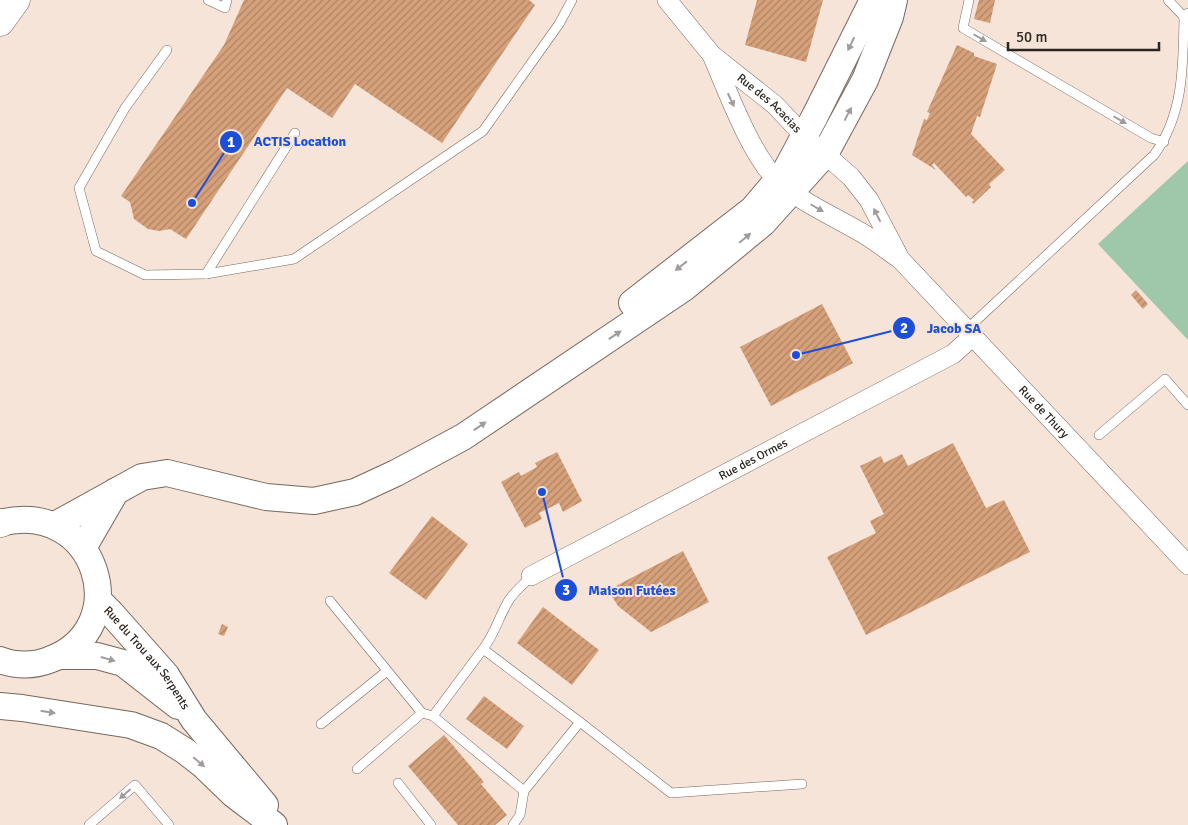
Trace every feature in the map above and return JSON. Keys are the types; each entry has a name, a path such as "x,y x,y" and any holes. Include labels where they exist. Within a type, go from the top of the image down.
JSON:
{"highway":[{"path":"0,22 16,0"}],"street":[{"name":"Rue des Acacias","path":"667,0 712,55 775,105 804,136 825,154"},
{"path":"784,186 786,170 873,0"},
{"path":"55,525 142,477 167,473 266,497 314,501 355,492 464,437 684,288 763,223 784,186 825,154 865,80 890,18 894,0"},
{"name":"Rue des Acacias","path":"712,55 729,96 754,147 771,173 784,186"},
{"name":"Rue de Thury","path":"825,154 851,177 870,200 900,259"},
{"name":"Rue de Thury","path":"784,186 858,230 900,259 1188,565"},
{"name":"Rue des Ormes","path":"531,576 953,354 970,333"},
{"path":"84,548 116,491"},
{"path":"0,523 19,519 37,520 55,525 71,535 84,548 92,564 97,582 98,600 93,617 85,633 74,646 59,656 42,663 23,664 0,660"},
{"name":"Rue du Trou aux Serpents","path":"98,600 111,612 166,675 194,720 282,825"},
{"name":"Rue du Trou aux Serpents","path":"59,656 97,656 123,663 194,720"},
{"path":"0,706 131,725 161,736 203,765 233,794 274,825"}],"lane":[{"path":"208,0 225,8 227,0"},
{"path":"167,50 125,108 80,188 96,251 144,275 206,274 294,258 484,131 559,24 572,0"},
{"path":"970,0 962,28 1151,138 1164,142"},
{"path":"970,333 1154,155 1164,142 1177,107 1187,17 1168,0"},
{"path":"206,274 295,133"},
{"path":"1099,435 1165,379 1188,404"},
{"path":"433,716 491,639 500,616 510,599 531,576"},
{"path":"330,601 422,713 433,716 524,791"},
{"path":"483,649 671,792 802,784"},
{"path":"320,724 388,671"},
{"path":"357,769 422,713"},
{"path":"513,825 520,815 524,791 580,722"},
{"path":"398,783 431,825"},
{"path":"89,825 135,785 169,825"}],"green space":[{"path":"1188,161 1188,340 1098,244"}],"building":[{"path":"244,0 529,0 535,5 442,143 355,84 332,118 287,88 186,239 170,229 159,231 148,229 134,219 130,202 121,196 224,45"},
{"path":"757,0 823,0 806,62 745,45"},
{"path":"979,0 995,0 990,23 974,19"},
{"path":"957,45 974,53 974,56 997,64 980,117 977,116 971,134 1005,170 989,184 991,187 973,204 974,200 968,195 966,197 934,163 932,165 936,170 912,155 924,119 927,120 930,113 927,112"},
{"path":"1136,290 1148,304 1143,309 1131,295"},
{"path":"822,304 853,363 771,406 740,347"},
{"path":"953,443 986,508 1004,500 1030,552 866,635 827,557 876,533 870,521 884,514 860,466 881,456 884,463 902,454 908,466"},
{"path":"557,452 582,501 563,512 559,503 539,513 542,519 525,528 501,482 519,472 521,476 537,467 535,463"},
{"path":"432,516 468,544 426,600 389,573"},
{"path":"683,551 709,602 651,632 618,606 608,590"},
{"path":"543,607 599,650 572,685 517,643"},
{"path":"222,624 228,627 224,636 218,634"},
{"path":"484,696 524,726 507,749 466,719"},
{"path":"444,735 484,782 481,784 507,815 495,825 458,825 408,766"}],"place":[{"name":"ACTIS Location","path":"192,203"},
{"name":"Jacob SA","path":"796,355"},
{"name":"Maison Futées","path":"542,492"}]}
